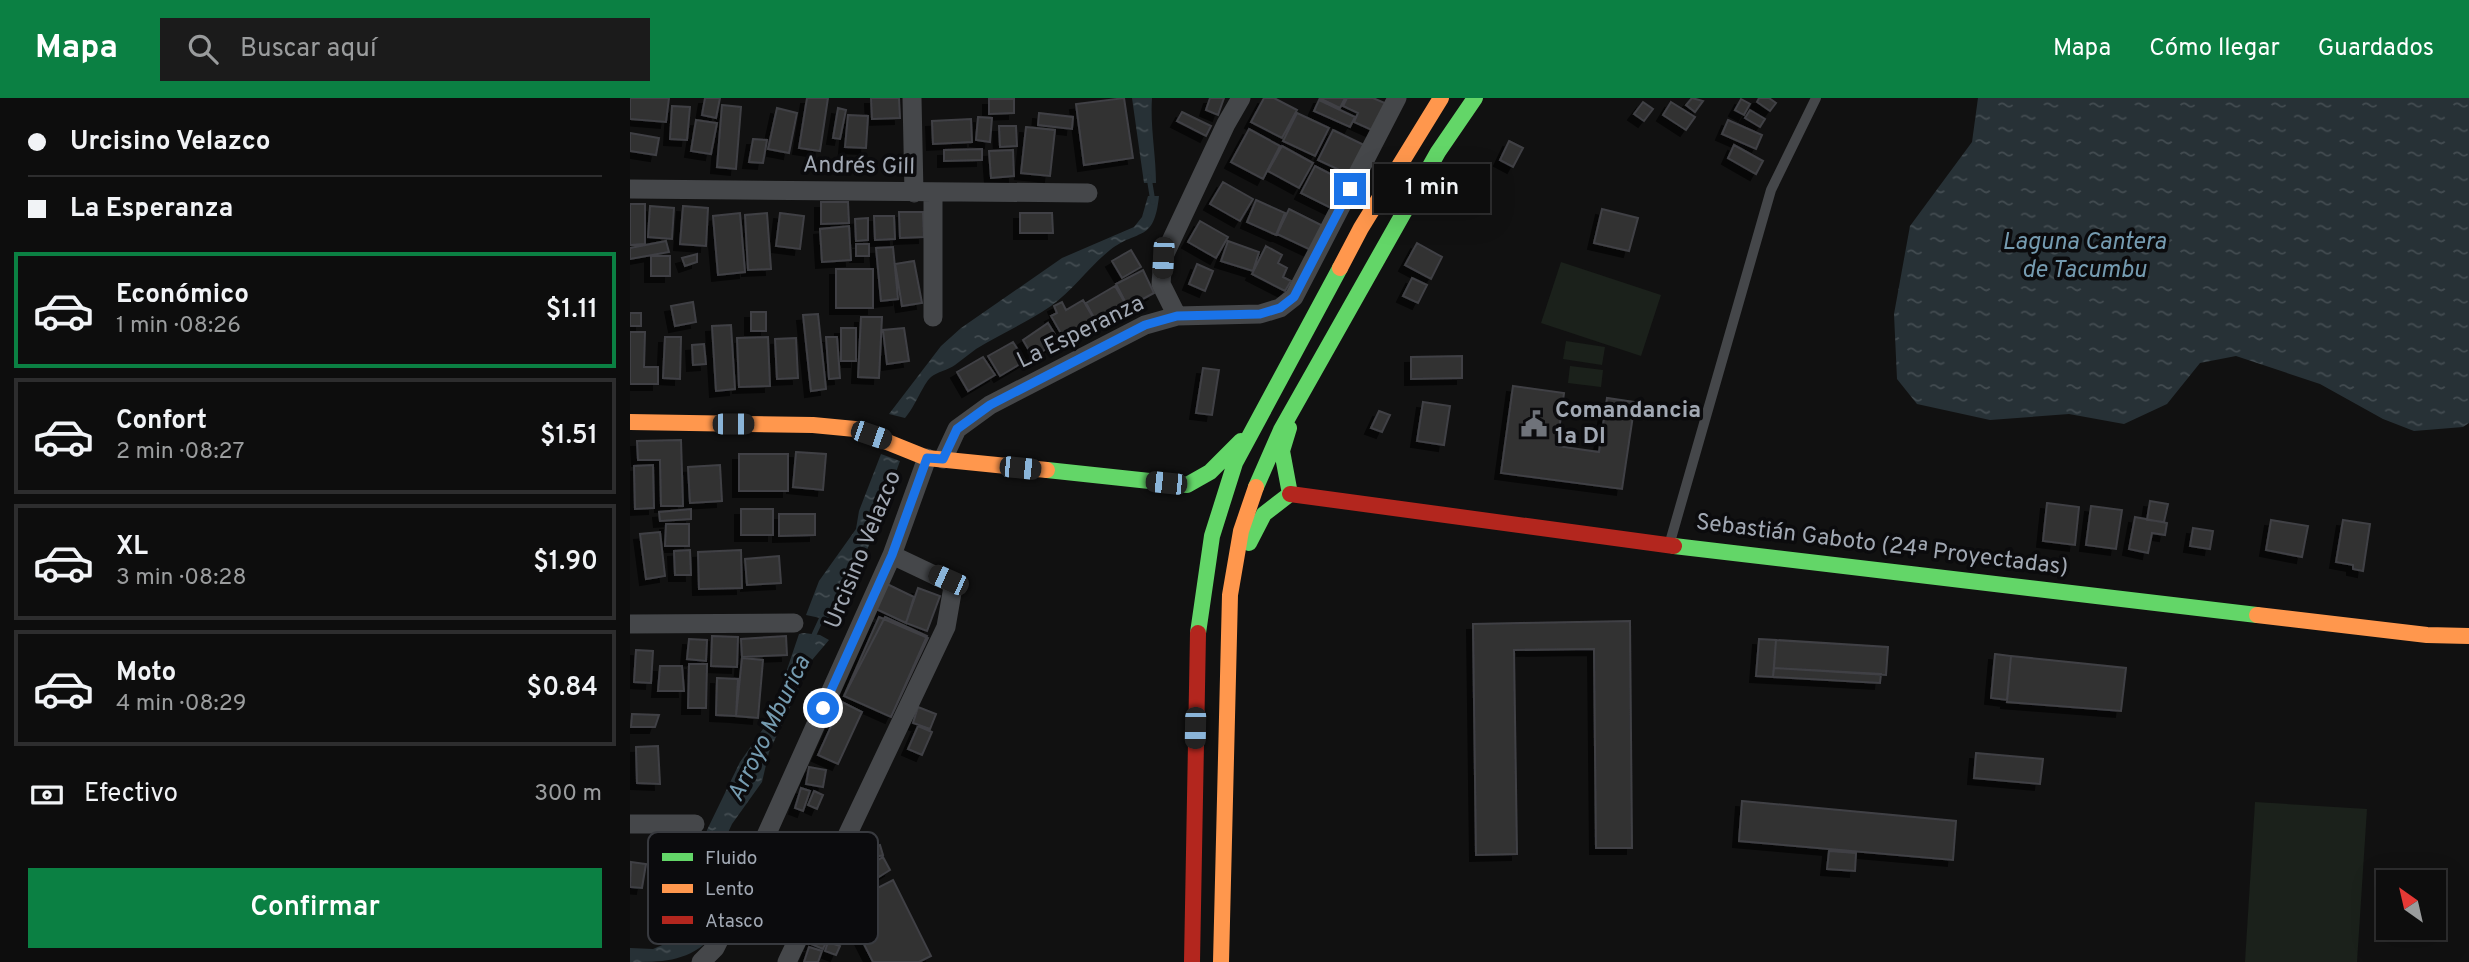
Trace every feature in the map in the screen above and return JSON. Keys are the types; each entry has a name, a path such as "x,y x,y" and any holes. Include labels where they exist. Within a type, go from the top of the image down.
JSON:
{"main road":[{"path":"1192,962 1196,646 1212,536 1235,463 1361,229 1441,98"},
{"path":"1221,962 1230,595 1241,531 1255,489 1295,404 1438,152 1475,98"},
{"path":"1230,595 1240,575 1258,519 1269,507 1290,494 1282,451 1295,404"},
{"path":"630,422 813,425 855,429 935,459 1196,497"},
{"path":"1196,497 1210,472 1255,426"},
{"name":"Sebastián Gaboto (24ª Proyectadas)","path":"1290,494 1618,539 1670,543 2427,635 2469,636"},
{"path":"1196,497 1212,536"}],"street":[{"path":"912,98 933,317"},
{"path":"1177,316 1161,284 1163,258 1241,98"},
{"name":"La Esperanza","path":"935,459 957,429 990,405 1145,325 1177,316 1260,314 1280,308 1294,297 1397,98"},
{"name":"Andrés Gill","path":"630,189 1088,193"},
{"name":"Urcisino Velazco","path":"768,832 935,459"},
{"path":"849,832 946,627 953,587 951,583 892,555"},
{"path":"630,624 794,623"},
{"path":"630,824 695,824"},
{"name":"Urcisino Velazco","path":"701,962 715,944"},
{"path":"787,962 796,944"}],"lane":[{"path":"1670,543 1771,190 1816,98"}],"shaded area":[{"path":"1561,262 1661,295 1641,356 1541,323"},
{"path":"1566,341 1605,347 1602,365 1563,359"},
{"path":"1570,366 1603,370 1601,387 1568,383"},
{"path":"2255,802 2367,809 2357,962 2245,962"}],"water":[{"path":"1132,98 1152,98 1156,183 1144,183"},
{"name":"Laguna Cantera de Tacumbu","path":"1978,98 2469,98 2469,423 2463,427 2414,431 2383,419 2320,384 2236,356 2200,363 2167,404 2124,424 2069,414 1990,420 1917,404 1897,379 1894,314 1910,226 1972,142"},
{"path":"1148,196 1159,196 1157,211 1149,228 1110,250 1051,306 931,377 905,418 889,414 941,346 961,328 1062,258 1134,227 1142,217"},
{"path":"881,454 900,461 873,536 839,614 825,619 806,615 819,581 856,529 859,511"},
{"path":"799,634 820,635 829,640 812,660 769,752 762,782 728,832 707,832 740,762 763,729 776,702"},
{"path":"665,944 704,944 681,957 662,961 630,962 630,948 653,949"}],"building":[{"path":"630,98 669,98 666,122 630,119"},
{"path":"705,98 720,98 716,118 702,115"},
{"path":"807,98 828,98 820,151 799,148"},
{"path":"871,98 899,98 900,118 872,119"},
{"path":"1124,98 1133,158 1084,165 1076,104"},
{"path":"1210,98 1224,98 1218,115 1206,110"},
{"path":"1264,98 1274,98 1297,110 1282,138 1251,122"},
{"path":"1319,98 1345,98 1340,108"},
{"path":"1347,98 1373,98 1387,104 1374,131 1354,122 1358,113 1343,106"},
{"path":"1692,98 1703,101 1695,112 1686,105"},
{"path":"1759,98 1769,98 1776,103 1770,111 1757,102"},
{"path":"989,99 1014,99 1014,113 989,114"},
{"path":"1741,99 1750,104 1744,115 1735,110"},
{"path":"1319,100 1355,117 1350,127 1314,111"},
{"path":"1643,102 1653,109 1644,121 1634,114"},
{"path":"1671,102 1695,117 1686,130 1663,115"},
{"path":"722,105 741,107 736,169 717,167"},
{"path":"672,106 690,107 687,140 670,139"},
{"path":"777,108 797,113 789,153 768,149"},
{"path":"838,108 846,110 840,139 833,138"},
{"path":"1750,110 1765,119 1760,127 1745,118"},
{"path":"1182,112 1211,126 1206,136 1177,121"},
{"path":"1039,113 1073,117 1072,129 1038,125"},
{"path":"1297,113 1329,128 1315,156 1283,141"},
{"path":"848,115 868,116 866,148 845,147"},
{"path":"978,117 992,118 990,142 976,140"},
{"path":"971,119 972,142 933,144 932,121"},
{"path":"696,120 717,123 711,154 691,151"},
{"path":"1728,120 1762,135 1756,149 1722,134"},
{"path":"999,126 1016,126 1017,146 1000,147"},
{"path":"1026,127 1055,130 1050,176 1021,173"},
{"path":"1249,129 1280,146 1263,179 1231,162"},
{"path":"1333,130 1364,145 1350,175 1318,160"},
{"path":"630,133 659,138 656,155 630,151"},
{"path":"753,139 767,140 763,163 749,162"},
{"path":"1509,141 1523,148 1513,167 1500,160"},
{"path":"1734,145 1763,161 1756,174 1728,158"},
{"path":"1282,146 1313,163 1299,188 1268,171"},
{"path":"982,149 982,160 944,161 944,150"},
{"path":"1013,150 1014,176 991,178 989,151"},
{"path":"1315,166 1346,182 1333,209 1301,193"},
{"path":"1223,182 1253,199 1240,221 1210,204"},
{"path":"1256,200 1285,213 1276,235 1247,222"},
{"path":"821,202 848,202 849,223 821,224"},
{"path":"630,204 645,204 645,244 630,245"},
{"path":"650,206 674,208 672,239 648,237"},
{"path":"683,206 708,208 706,246 680,244"},
{"path":"1289,209 1325,227 1313,251 1277,234"},
{"path":"1602,209 1638,218 1629,251 1594,243"},
{"path":"899,212 923,212 924,237 900,238"},
{"path":"740,213 745,272 718,275 713,216"},
{"path":"767,213 771,269 748,270 745,215"},
{"path":"780,213 804,216 800,249 776,246"},
{"path":"1020,213 1052,213 1053,233 1020,233"},
{"path":"874,216 894,216 895,239 875,240"},
{"path":"868,218 868,240 856,241 855,219"},
{"path":"1200,221 1228,237 1216,258 1188,242"},
{"path":"849,226 851,260 822,262 820,229"},
{"path":"666,241 669,252 630,259 630,248"},
{"path":"1228,241 1259,252 1253,271 1221,261"},
{"path":"1417,243 1442,257 1431,279 1405,265"},
{"path":"856,244 869,244 869,256 856,256"},
{"path":"1266,246 1282,255 1278,263 1287,268 1283,277 1291,281 1285,291 1252,274"},
{"path":"893,247 898,299 881,301 876,248"},
{"path":"1131,250 1141,267 1122,278 1112,261"},
{"path":"697,254 697,262 685,266 682,258"},
{"path":"651,256 670,256 670,276 651,276"},
{"path":"914,261 922,303 902,306 895,264"},
{"path":"1197,264 1213,271 1205,291 1189,284"},
{"path":"836,269 873,269 873,308 836,308"},
{"path":"1143,270 1154,293 1128,307 1116,284"},
{"path":"1412,278 1427,285 1418,303 1403,296"},
{"path":"1115,286 1128,308 1098,325 1086,303"},
{"path":"1083,300 1098,326 1067,344 1051,316 1057,313 1054,306 1062,302 1066,310"},
{"path":"693,302 696,322 675,326 671,306"},
{"path":"751,312 766,312 766,331 751,331"},
{"path":"630,313 641,313 641,326 630,326"},
{"path":"818,314 826,389 811,391 803,315"},
{"path":"861,317 882,317 879,378 858,377"},
{"path":"1048,323 1059,341 1033,357 1023,340"},
{"path":"731,325 735,389 716,391 712,326"},
{"path":"841,328 856,328 856,361 841,361"},
{"path":"904,328 909,361 887,364 883,330"},
{"path":"630,332 645,332 644,367 658,367 658,384 630,384"},
{"path":"665,337 681,337 680,379 663,378"},
{"path":"768,337 770,386 739,387 737,338"},
{"path":"826,337 837,337 840,378 829,379"},
{"path":"796,338 798,378 777,379 775,339"},
{"path":"1013,342 1025,361 1000,376 988,356"},
{"path":"704,344 706,364 693,365 692,345"},
{"path":"1462,356 1462,378 1411,379 1411,357"},
{"path":"983,357 995,375 968,391 957,372"},
{"path":"1203,368 1219,370 1212,415 1196,413"},
{"name":"Comandancia 1a DI","path":"1513,386 1564,393 1557,446 1599,452 1607,398 1635,402 1622,489 1501,473"},
{"path":"1423,402 1450,406 1444,445 1417,441"},
{"path":"1379,411 1390,415 1382,432 1371,428"},
{"path":"681,440 683,506 661,506 660,460 638,460 637,441"},
{"path":"796,452 826,454 823,490 793,487"},
{"path":"739,454 788,454 788,491 739,491"},
{"path":"653,465 654,508 635,509 634,466"},
{"path":"720,465 722,501 690,503 688,467"},
{"path":"2150,501 2168,504 2164,522 2147,520"},
{"path":"2047,503 2079,507 2075,545 2043,541"},
{"path":"2091,506 2122,510 2116,549 2086,545"},
{"path":"691,509 691,519 660,521 659,512"},
{"path":"741,509 773,509 773,535 741,535"},
{"path":"779,514 815,514 815,535 779,536"},
{"path":"2135,517 2167,523 2165,535 2152,533 2148,553 2129,549"},
{"path":"2271,520 2308,526 2302,557 2266,550"},
{"path":"2343,520 2370,524 2363,571 2353,569 2353,565 2336,562"},
{"path":"666,524 689,524 689,546 665,546"},
{"path":"2193,528 2213,531 2210,549 2190,546"},
{"path":"660,532 665,576 646,579 640,534"},
{"path":"690,550 691,575 675,575 674,551"},
{"path":"741,550 742,588 699,589 698,552"},
{"path":"779,556 781,583 747,585 745,559"},
{"path":"885,583 914,597 906,623 874,608"},
{"path":"918,588 940,596 927,631 906,623"},
{"path":"879,617 928,638 891,717 844,696"},
{"path":"885,617 927,636 891,717 844,696"},
{"path":"1630,621 1632,848 1596,848 1594,649 1514,650 1517,854 1476,855 1473,624"},
{"path":"712,636 738,637 737,667 711,666"},
{"path":"786,636 787,655 742,657 741,639"},
{"path":"689,639 707,640 706,661 687,659"},
{"path":"1759,639 1776,640 1773,677 1756,676"},
{"path":"1776,640 1888,647 1886,675 1774,668"},
{"path":"636,650 653,651 651,683 634,682"},
{"path":"1995,654 2011,656 2007,700 1991,698"},
{"path":"2011,656 2126,668 2121,711 2007,702"},
{"path":"742,658 763,660 758,718 736,716"},
{"path":"689,664 707,664 706,708 688,708"},
{"path":"660,666 682,666 684,691 658,691"},
{"path":"1774,668 1881,674 1880,683 1773,677"},
{"path":"717,678 738,679 736,716 716,715"},
{"path":"842,702 862,712 838,764 818,755"},
{"path":"918,707 936,714 930,729 913,723"},
{"path":"632,714 659,715 655,727 631,727"},
{"path":"918,726 932,732 922,755 908,749"},
{"path":"658,746 660,784 637,783 636,747"},
{"path":"1976,753 2043,759 2040,784 1974,778"},
{"path":"809,767 826,770 823,787 806,784"},
{"path":"801,788 810,791 803,811 795,808"},
{"path":"814,791 823,795 817,809 808,805"},
{"path":"1742,801 1956,821 1953,860 1739,841"},
{"path":"878,846 883,855 878,856"},
{"path":"1829,851 1856,853 1855,871 1827,869"},
{"path":"883,857 890,870 878,877 878,860"},
{"path":"631,862 646,864 642,888 630,887"},
{"path":"893,880 931,956 919,962 873,962 864,944 878,944 878,888"},
{"path":"811,944 825,944 823,949"},
{"path":"827,944 840,946 836,955 825,951"},
{"path":"809,947 822,951 818,962 804,962"}],"waterway":[{"name":"Arroyo Mburica","path":"1149,177 1153,202"},
{"name":"Arroyo Mburica","path":"812,639 824,613"}],"traffic: fast":[{"path":"1256,487 1281,430 1438,152 1475,98"},
{"path":"1198,633 1212,536 1235,463 1340,268"},
{"path":"1289,428 1282,451 1290,494"},
{"path":"1187,485 1210,472 1241,441"},
{"path":"1047,470 1187,485"},
{"path":"1249,543 1264,514 1290,494"},
{"path":"1674,546 2257,615"}],"traffic: slow":[{"path":"1340,268 1361,228 1441,98"},
{"path":"630,422 813,425 855,429 927,458 1047,470"},
{"path":"1221,962 1230,595 1241,531 1256,487"},
{"path":"2257,615 2427,635 2469,636"}],"traffic: jam":[{"path":"1290,494 1674,546"},
{"path":"1192,962 1198,633"}],"place":[{"name":"Comandancia 1a DI","path":"1534,424"}],"route":[{"path":"823,708 892,555 927,458 943,459 957,429 990,405 1145,325 1177,316 1260,314 1280,308 1294,297 1350,189"}]}
